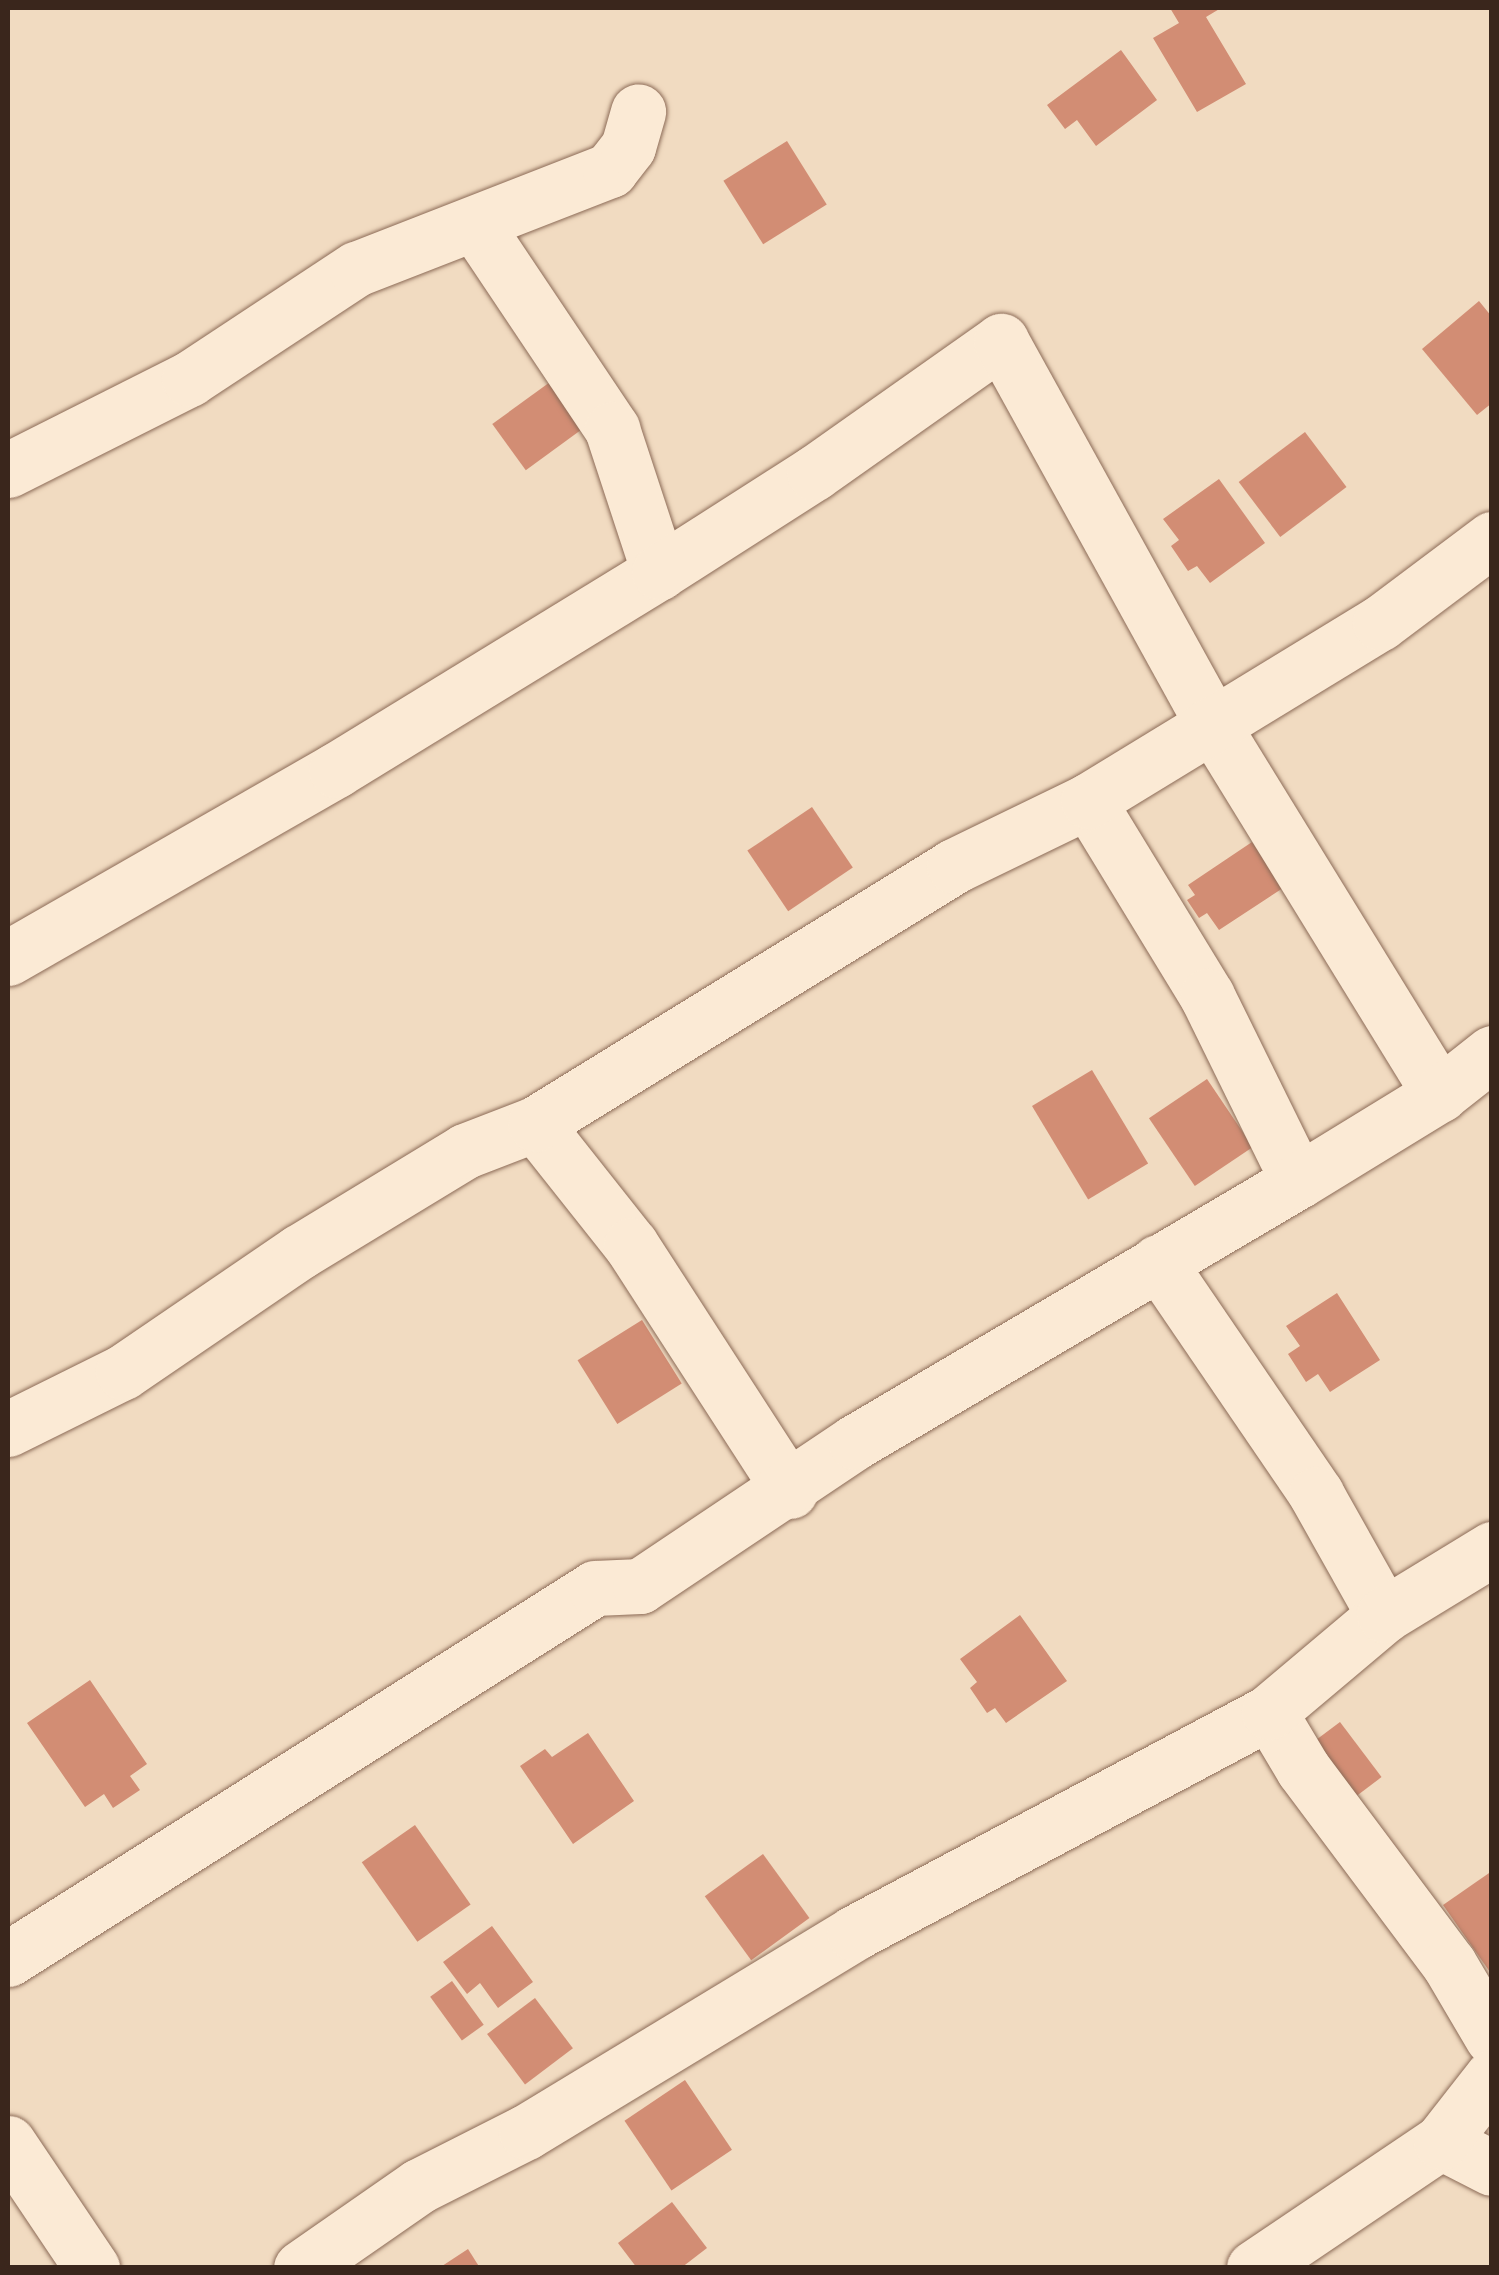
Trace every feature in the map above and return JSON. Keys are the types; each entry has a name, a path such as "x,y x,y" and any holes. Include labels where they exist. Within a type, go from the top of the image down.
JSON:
{"street":[{"path":"8,470 189,379 356,269 610,170 628,146 638,111"},
{"path":"475,224 612,429 659,572"},
{"path":"8,958 193,855 659,572 814,473 1001,341 1212,724 1440,1094"},
{"path":"8,1429 123,1372 299,1252 465,1151 535,1124 954,866 1088,801 1380,623 1492,539"},
{"path":"1088,801 1207,996 1298,1181"},
{"path":"8,1958 596,1588 640,1586 790,1491 855,1442 1298,1181 1440,1094 1492,1054"},
{"path":"535,1124 631,1245 790,1491"},
{"path":"1158,1262 1316,1494 1384,1615"},
{"path":"301,2268 419,2186 526,2132 854,1933 1269,1712 1384,1615 1492,1549"},
{"path":"1269,1712 1303,1768 1449,1964 1492,2037"},
{"path":"1254,2268 1442,2142 1492,2076"},
{"path":"1442,2142 1492,2168"},
{"path":"8,2143 92,2268"}],"building":[{"path":"1170,8 1221,8 1206,17 1246,84 1197,112 1153,38 1179,23"},
{"path":"1121,50 1157,100 1096,146 1077,120 1065,129 1047,105"},
{"path":"787,141 827,205 763,244 723,181"},
{"path":"1479,301 1492,317 1492,403 1477,415 1422,349"},
{"path":"557,377 591,423 526,470 492,424"},
{"path":"1305,432 1347,487 1280,537 1239,482"},
{"path":"1219,479 1265,543 1210,583 1197,566 1188,571 1171,546 1179,540 1163,519"},
{"path":"812,807 853,868 788,911 747,851"},
{"path":"1252,842 1283,888 1219,930 1207,913 1199,918 1187,900 1195,895 1188,885"},
{"path":"1092,1070 1148,1163 1088,1199 1032,1106"},
{"path":"1207,1079 1253,1147 1195,1186 1149,1118"},
{"path":"1337,1293 1380,1360 1330,1392 1318,1374 1306,1382 1288,1354 1300,1346 1286,1326"},
{"path":"642,1320 682,1384 617,1424 578,1360"},
{"path":"1020,1615 1067,1681 1006,1723 995,1708 987,1713 970,1688 977,1682 960,1659"},
{"path":"90,1680 147,1764 130,1776 140,1790 113,1808 104,1794 85,1807 27,1723"},
{"path":"1340,1722 1382,1777 1351,1800 1310,1745"},
{"path":"588,1733 634,1801 573,1844 520,1766 545,1749 552,1757"},
{"path":"415,1825 471,1904 417,1942 362,1862"},
{"path":"763,1854 809,1918 751,1960 705,1896"},
{"path":"1492,1871 1492,1975 1443,1905"},
{"path":"492,1926 533,1982 498,2008 480,1983 467,1994 443,1962"},
{"path":"452,1981 484,2025 462,2041 430,1997"},
{"path":"535,1998 573,2048 525,2084 487,2034"},
{"path":"685,2080 732,2150 671,2190 624,2121"},
{"path":"672,2202 707,2248 681,2268 637,2268 618,2243"},
{"path":"468,2249 480,2268 439,2268"}]}
